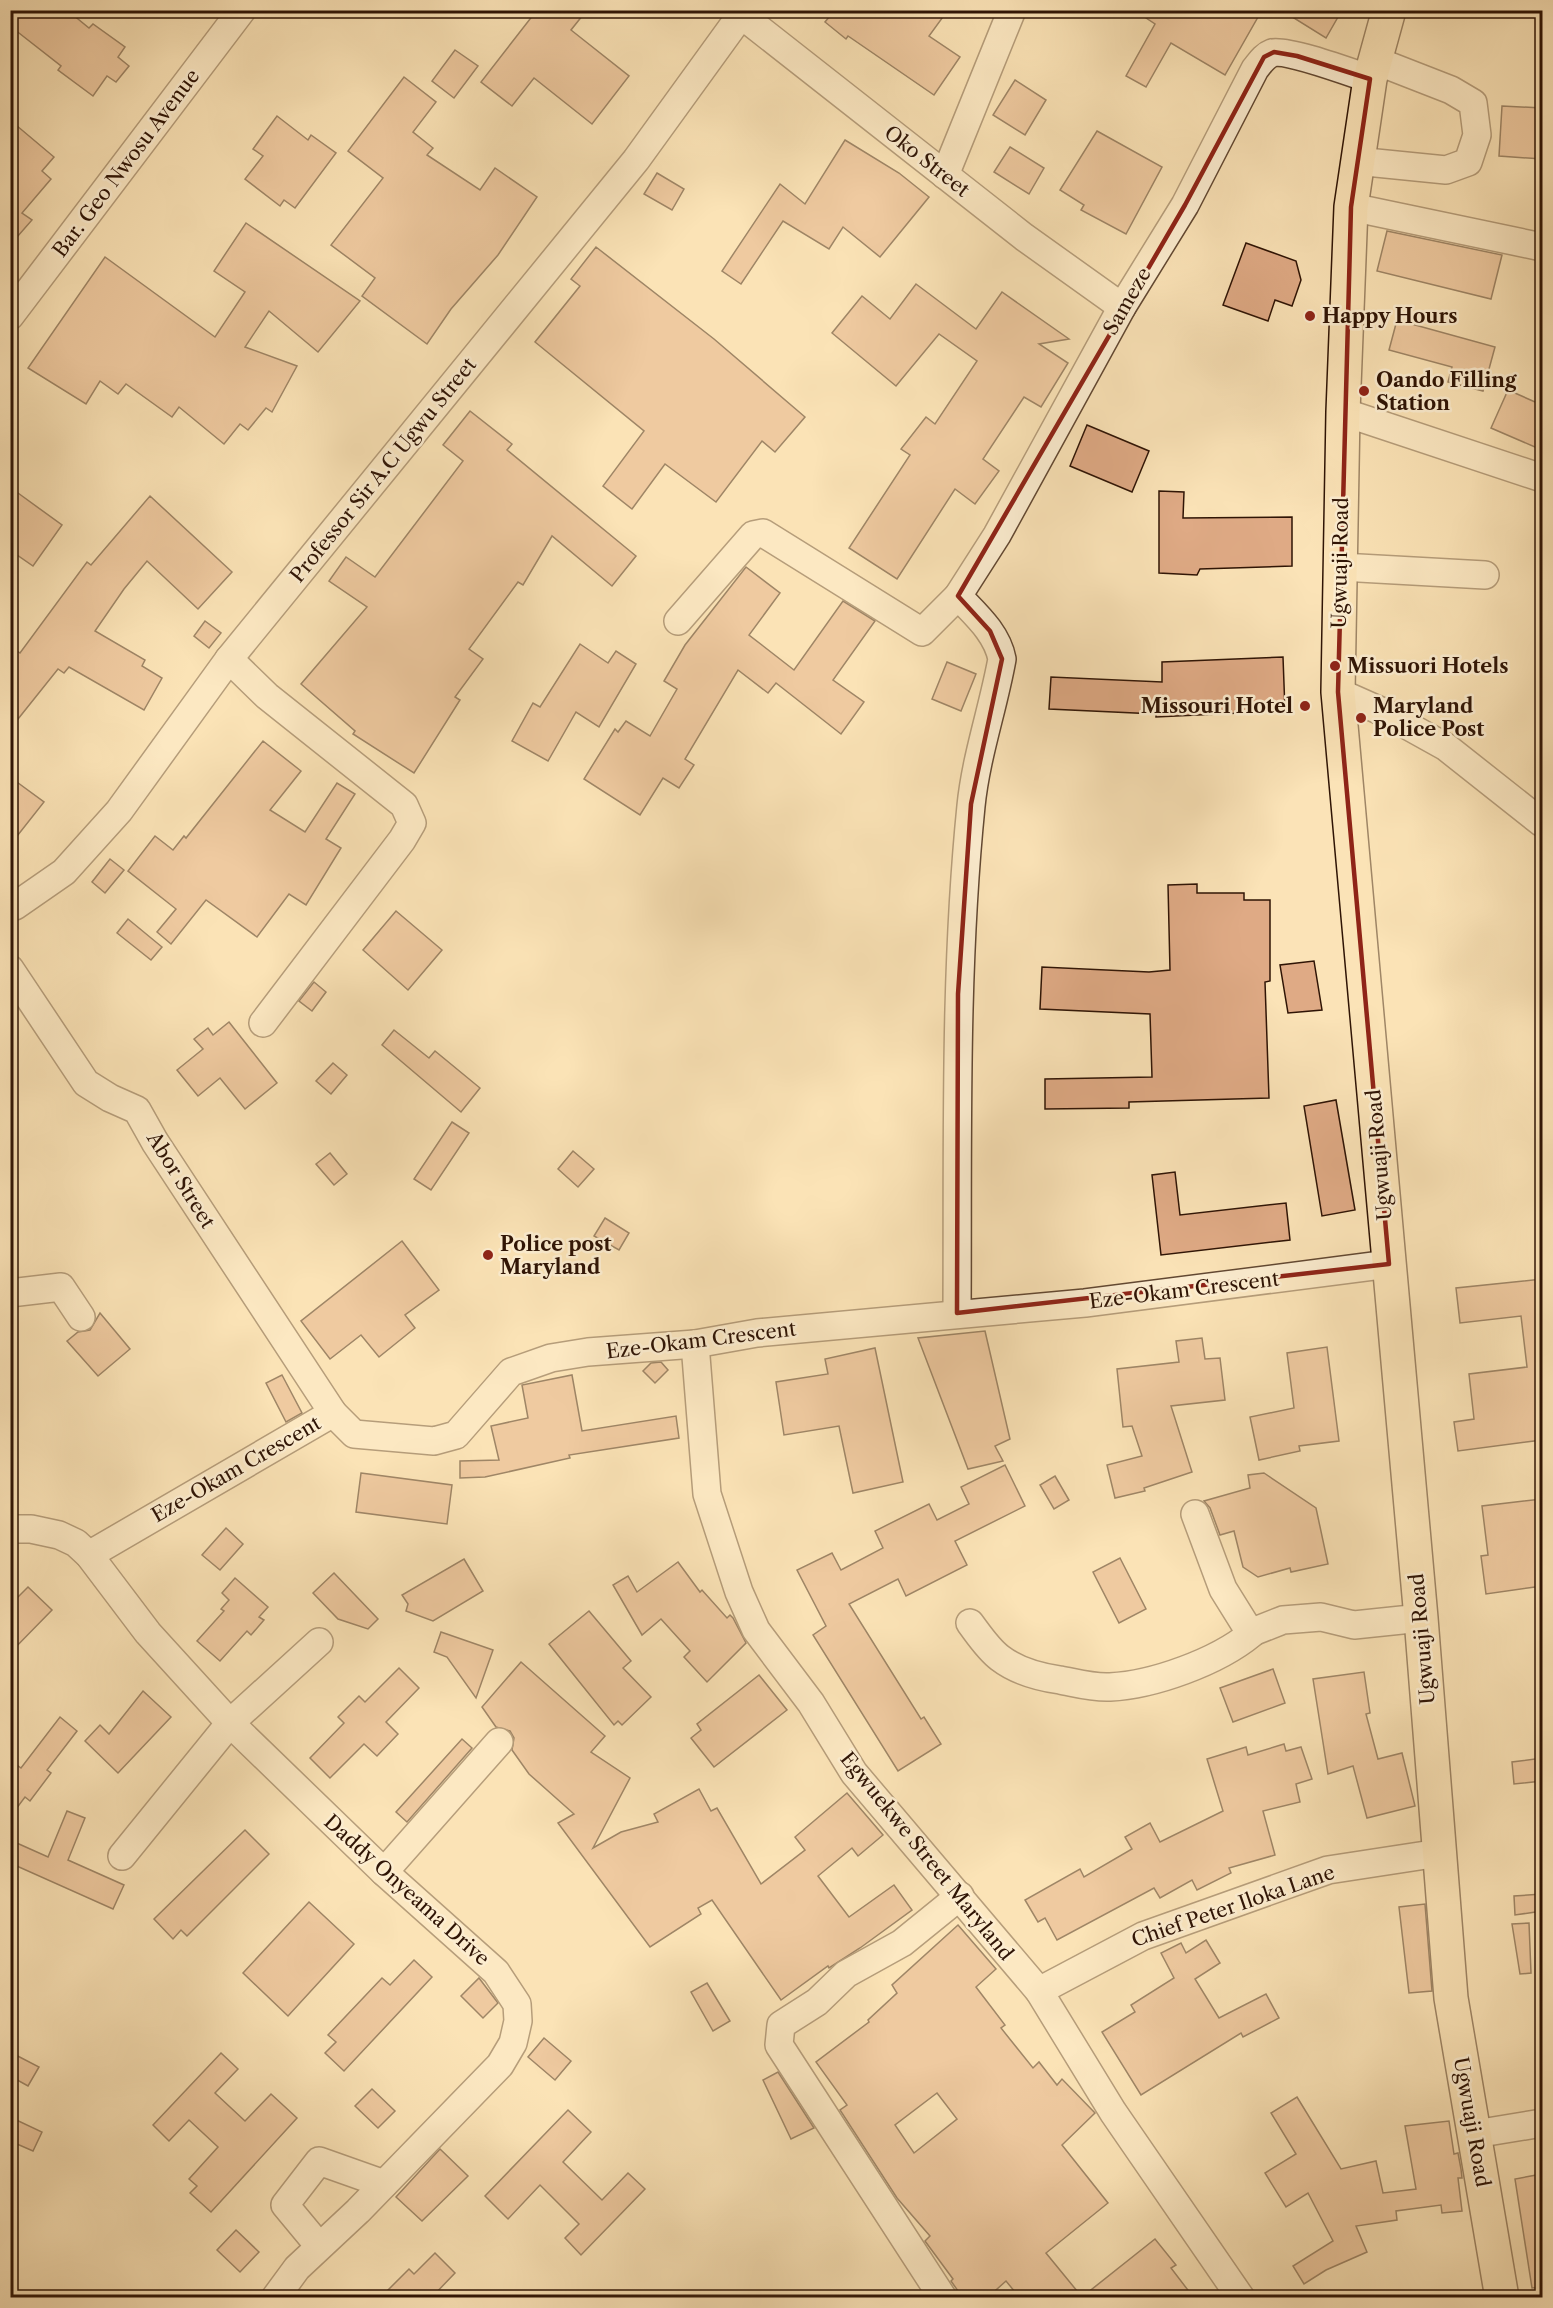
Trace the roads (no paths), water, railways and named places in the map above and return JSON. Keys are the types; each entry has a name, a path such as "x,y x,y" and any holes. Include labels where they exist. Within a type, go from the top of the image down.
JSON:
{"main road":[{"name":"Ugwuaji Road","path":"1389,10 1372,70 1356,161 1351,207 1343,412 1338,692 1421,1618 1451,1998 1502,2298"}],"street":[{"name":"Bar. Geo Nwosu Avenue","path":"10,316 242,10"},
{"path":"945,174 1012,10"},
{"name":"Oko Street","path":"738,13 1024,237 1122,307"},
{"name":"Professor Sir A.C Ugwu Street","path":"10,907 15,906 64,872 119,811 229,659 636,160 738,13"},
{"name":"Sameze","path":"678,621 753,535 763,533 773,536 922,632 958,597 997,534 1122,307 1185,205 1255,69 1264,57 1274,52 1372,70 1451,90 1473,103 1477,135 1468,162 1446,170 1356,161"},
{"path":"1351,207 1542,247"},
{"path":"1343,412 1542,478"},
{"path":"1341,567 1485,575"},
{"path":"957,1313 958,994 971,804 983,733 1002,659 1000,647 990,631 958,597"},
{"path":"229,659 267,696 404,805 412,823 402,840 262,1023"},
{"path":"1338,692 1383,712 1446,747 1542,824"},
{"name":"Abor Street","path":"10,969 86,1083 95,1090 139,1112 155,1142 333,1413"},
{"name":"Eze-Okam Crescent","path":"89,1555 333,1413 354,1434 434,1441 456,1435 511,1372 551,1358 588,1352 694,1344 757,1333 1085,1303 1389,1264"},
{"path":"10,1293 61,1287 81,1317"},
{"name":"Egwuekwe Street Maryland","path":"694,1344 706,1494 747,1613 756,1630 811,1703 854,1773 1039,1991 1113,2112 1241,2298"},
{"path":"1195,1514 1223,1589 1250,1633"},
{"name":"Daddy Onyeama Drive","path":"10,1529 31,1528 59,1535 76,1543 89,1555 148,1633 230,1724 384,1872 496,1972 517,2004 518,2021 513,2043 500,2064 384,2184 297,2268 275,2298"},
{"path":"970,1623 992,1651 1010,1664 1030,1674 1107,1687 1137,1684 1180,1670 1236,1646 1250,1633 1283,1620 1321,1617 1354,1625 1421,1618"},
{"path":"122,1856 230,1724 319,1642"},
{"path":"384,1872 499,1742"},
{"name":"Chief Peter Iloka Lane","path":"1039,1991 1143,1936 1328,1870 1439,1853"},
{"path":"943,2298 779,2045 781,2025 817,2002 846,1974 902,1943 960,1896"},
{"path":"1475,2134 1542,2123"},
{"path":"319,2246 285,2205 319,2160 384,2184"}],"place":[{"name":"Happy Hours","path":"1310,316"},
{"name":"Oando Filling Station","path":"1364,391"},
{"name":"Missuori Hotels","path":"1335,666"},
{"name":"Missouri Hotel","path":"1305,706"},
{"name":"Maryland Police Post","path":"1361,718"},
{"name":"Police post Maryland","path":"488,1255"}]}
